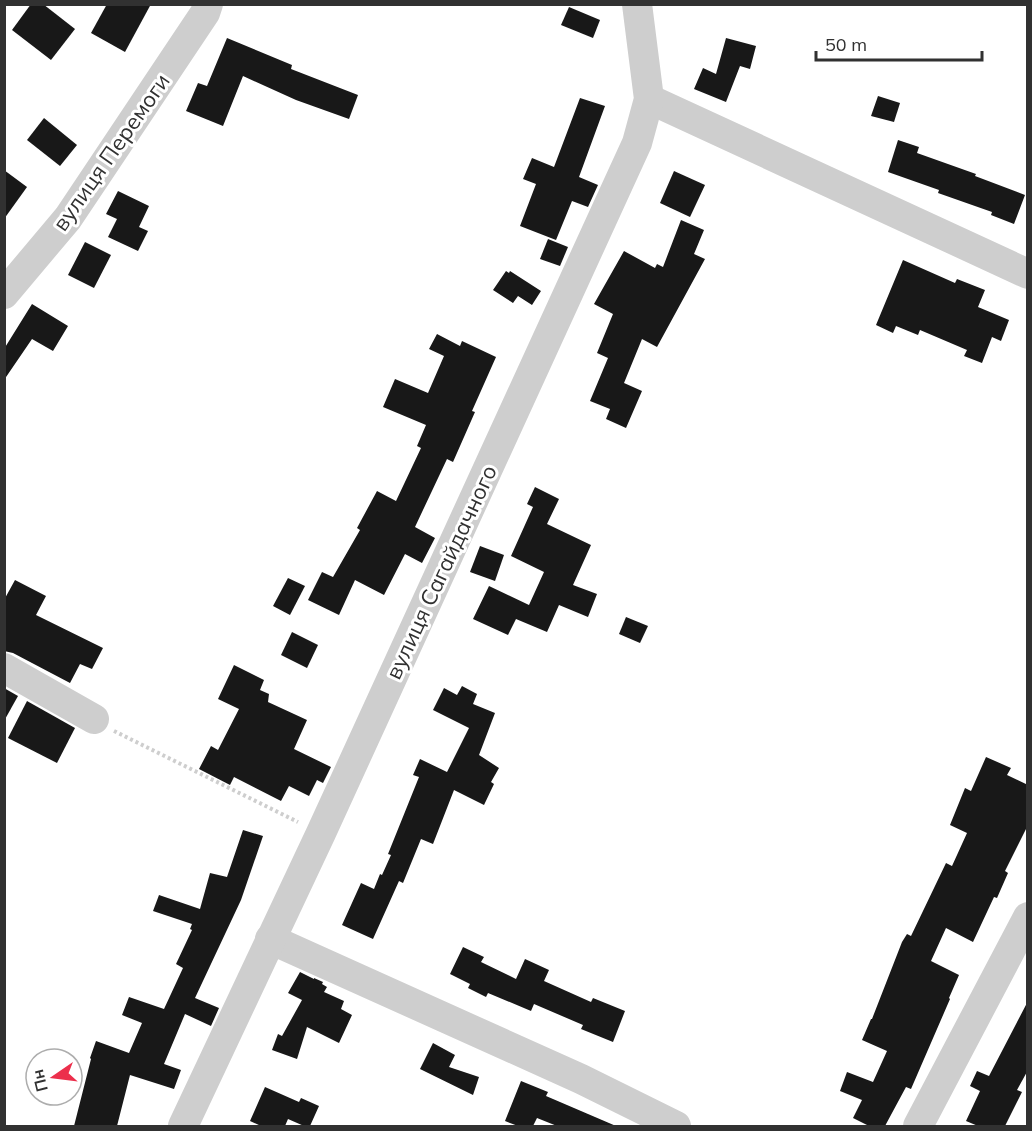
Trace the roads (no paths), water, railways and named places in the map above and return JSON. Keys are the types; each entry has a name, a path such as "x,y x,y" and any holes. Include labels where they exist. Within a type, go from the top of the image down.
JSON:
{"street":[{"name":"вулиця Перемоги","path":"4,294 68,218 205,13 208,4"},
{"name":"вулиця Сагайдачного","path":"183,1126 321,832 637,143 649,99 637,4"},
{"path":"649,99 1028,274"},
{"path":"4,668 94,719"},
{"path":"918,1126 1028,917"},
{"path":"270,939 581,1079 676,1126"}]}
